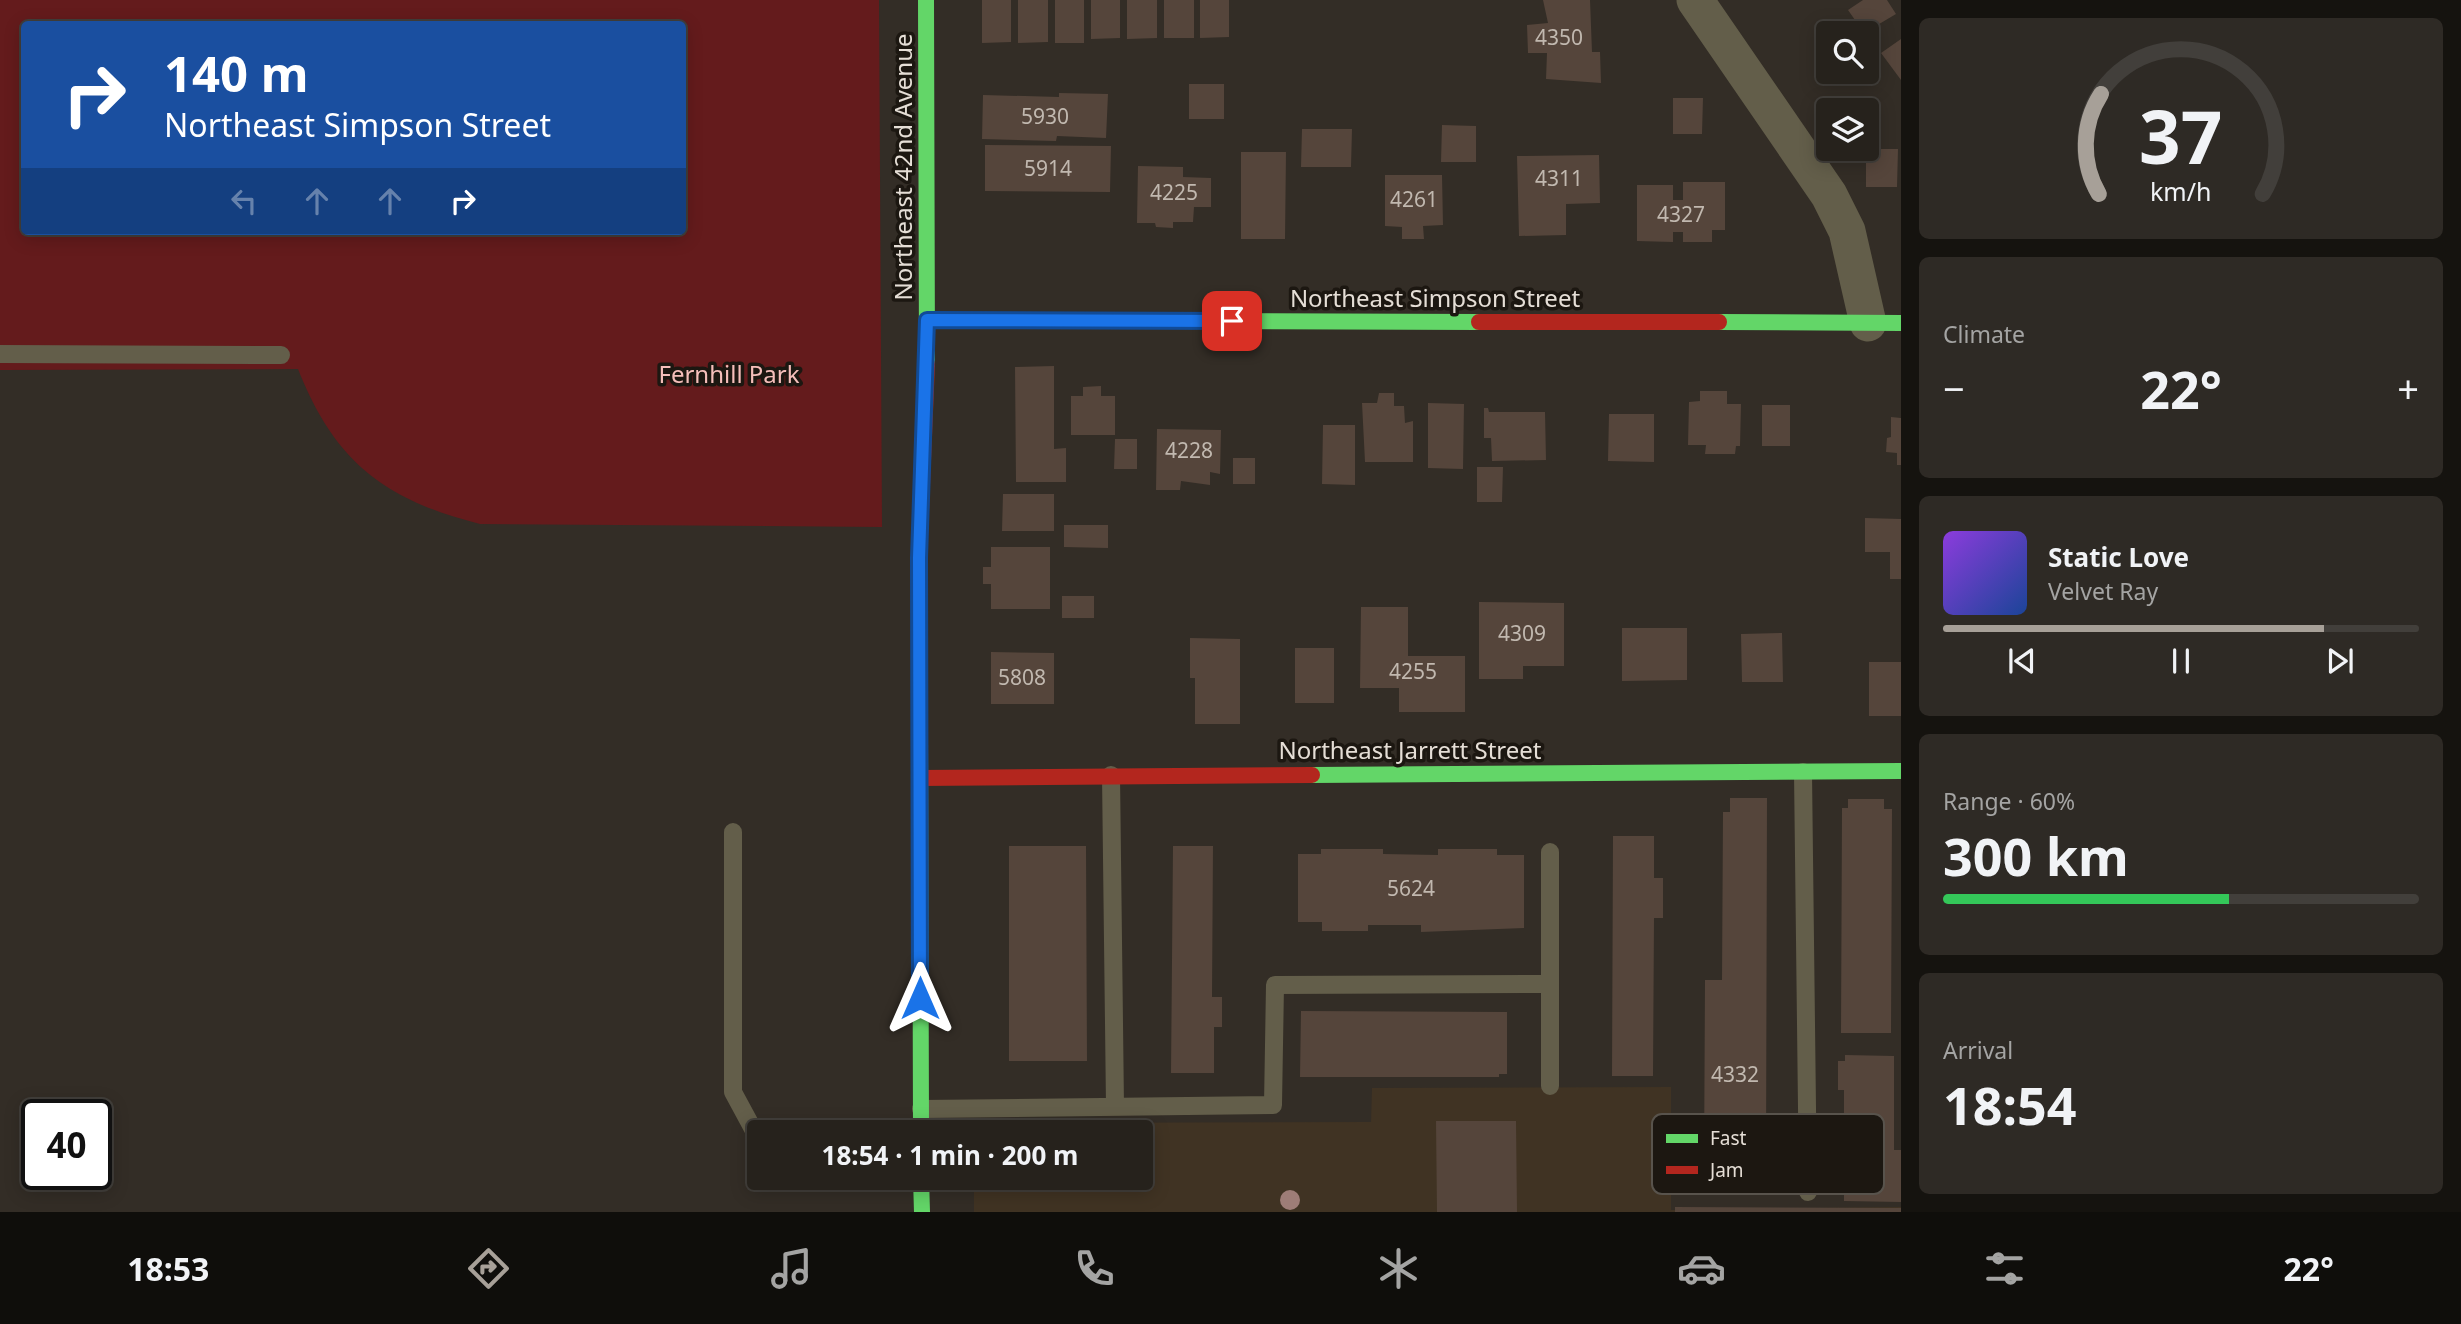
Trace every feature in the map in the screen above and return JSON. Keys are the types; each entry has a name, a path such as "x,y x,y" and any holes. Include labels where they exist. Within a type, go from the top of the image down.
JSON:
{"street":[{"name":"Northeast 42nd Avenue","path":"921,1120 919,558 927,320 926,0"},
{"path":"1695,0 1829,195 1847,230 1885,323"},
{"name":"Northeast Simpson Street","path":"927,320 1885,323"},
{"name":"Northeast Jarrett Street","path":"919,778 1901,771"},
{"path":"921,1190 922,1212"}],"lane":[{"path":"0,354 281,355"},
{"path":"1803,772 1807,1114"},
{"path":"1111,775 1115,1106"},
{"path":"733,832 733,1092 748,1120"},
{"path":"1550,852 1550,1086"},
{"path":"921,1109 1273,1105 1275,985 1549,984"}],"shaded area":[{"path":"1671,1087 1671,1114 1652,1114 1652,1194 1671,1194 1671,1210 1901,1207 1901,1212 974,1212 974,1190 1153,1190 1153,1123 1371,1122 1372,1088"}],"green space":[{"name":"Fernhill Park","path":"0,0 879,0 882,527 480,524 417,503 368,473 347,453 329,430 298,369 0,370"}],"building":[{"path":"982,0 1011,0 1011,42 982,43"},
{"path":"1018,0 1048,0 1048,42 1018,43"},
{"path":"1055,0 1084,0 1084,43 1055,43"},
{"path":"1091,0 1120,0 1120,38 1091,39"},
{"path":"1127,0 1157,0 1157,38 1127,39"},
{"path":"1164,0 1194,0 1194,38 1164,38"},
{"path":"1200,0 1229,0 1229,37 1200,38"},
{"path":"1543,0 1590,0 1592,52 1600,52 1601,83 1546,79 1547,53 1528,53 1527,25 1548,23"},
{"path":"1863,0 1887,0 1896,14 1879,24 1879,21 1856,21 1848,10"},
{"path":"1901,39 1901,80 1881,53"},
{"path":"1189,84 1224,84 1224,119 1189,119"},
{"path":"1059,93 1108,94 1106,138 1057,136 1056,141 982,139 983,95 1059,97"},
{"path":"1673,98 1703,98 1702,134 1673,134"},
{"path":"1442,125 1476,126 1476,162 1441,162"},
{"path":"1302,129 1352,129 1351,167 1301,167"},
{"path":"985,145 1111,146 1110,192 985,191"},
{"path":"1879,149 1898,149 1897,187 1866,187 1866,161 1879,161"},
{"path":"1241,152 1286,152 1285,239 1241,239"},
{"path":"1599,155 1600,203 1566,204 1566,235 1519,236 1517,156"},
{"path":"1138,166 1183,167 1183,177 1211,178 1211,207 1194,207 1193,222 1173,222 1173,228 1156,227 1155,223 1137,223"},
{"path":"1385,175 1442,175 1443,225 1423,226 1424,239 1402,239 1402,227 1385,226"},
{"path":"1683,182 1725,182 1725,230 1712,230 1712,242 1683,242 1683,232 1673,232 1673,242 1637,241 1637,185 1673,185 1673,200 1683,200"},
{"path":"1054,366 1054,449 1066,448 1066,482 1016,482 1015,367"},
{"path":"1101,386 1101,396 1115,396 1115,435 1071,435 1071,396 1083,396 1083,387"},
{"path":"1700,391 1727,391 1727,404 1741,404 1740,446 1736,446 1735,454 1705,454 1706,445 1688,445 1689,402 1700,401"},
{"path":"1379,393 1394,393 1394,406 1404,406 1405,423 1413,421 1413,462 1365,462 1362,403 1377,403"},
{"path":"1428,403 1464,404 1463,469 1428,468"},
{"path":"1762,405 1790,405 1790,446 1762,446"},
{"path":"1484,408 1488,408 1489,412 1545,412 1546,460 1492,461 1491,438 1484,438"},
{"path":"1609,414 1654,414 1654,462 1608,461"},
{"path":"1891,417 1901,418 1901,465 1897,465 1897,453 1886,452 1887,438 1891,437"},
{"path":"1323,425 1355,425 1355,485 1322,484"},
{"path":"1157,429 1221,430 1220,474 1210,472 1210,485 1181,481 1180,490 1156,490"},
{"path":"1115,439 1137,439 1137,469 1114,469"},
{"path":"1233,458 1255,458 1255,484 1233,484"},
{"path":"1477,467 1503,467 1502,502 1477,502"},
{"path":"1003,494 1054,494 1054,531 1002,531"},
{"path":"1865,518 1901,519 1901,579 1890,579 1890,552 1865,552"},
{"path":"1064,525 1108,525 1108,548 1064,547"},
{"path":"991,547 1050,547 1050,609 991,609 991,584 983,584 983,567 991,567"},
{"path":"1062,596 1094,596 1094,618 1062,618"},
{"path":"1479,602 1564,603 1564,666 1523,666 1523,679 1479,679"},
{"path":"1361,607 1408,607 1408,656 1465,656 1465,712 1399,712 1399,688 1360,688"},
{"path":"1622,628 1687,628 1687,680 1622,681"},
{"path":"1782,633 1783,682 1742,682 1741,634"},
{"path":"1190,638 1240,639 1240,724 1195,724 1195,678 1190,678"},
{"path":"1295,648 1334,648 1334,703 1295,703"},
{"path":"991,652 1054,653 1054,704 991,704"},
{"path":"1869,662 1901,662 1901,716 1869,716"},
{"path":"1730,798 1767,798 1766,1114 1704,1114 1705,980 1722,980 1723,812 1730,812"},
{"path":"1848,799 1884,799 1884,809 1892,809 1891,1033 1841,1033 1842,808 1848,808"},
{"path":"1613,836 1654,836 1654,878 1663,878 1663,918 1654,918 1653,1076 1612,1076"},
{"path":"1009,846 1086,846 1087,1061 1009,1061"},
{"path":"1173,846 1213,846 1212,997 1222,997 1222,1027 1214,1027 1214,1073 1171,1073"},
{"path":"1321,849 1383,849 1383,854 1438,855 1438,849 1497,849 1497,855 1524,855 1524,928 1421,932 1421,925 1368,925 1368,931 1322,931 1322,922 1298,922 1298,854 1321,854"},
{"path":"1301,1011 1507,1012 1507,1074 1499,1074 1499,1077 1300,1077"},
{"path":"1845,1055 1894,1056 1894,1150 1901,1150 1901,1202 1844,1201 1844,1194 1884,1194 1884,1114 1844,1114 1844,1090 1838,1090 1838,1061 1845,1061"},
{"path":"1436,1121 1516,1121 1517,1212 1437,1212"},
{"path":"1675,1207 1901,1208 1901,1212 1675,1212"}],"traffic: fast":[{"path":"926,0 927,364"},
{"path":"927,320 1479,322"},
{"path":"1719,322 1901,323"},
{"path":"920,738 921,1120"},
{"path":"1312,775 1901,771"},
{"path":"921,1190 922,1212"}],"traffic: jam":[{"path":"1479,322 1719,322"},
{"path":"920,738 919,558 927,364"},
{"path":"919,778 1312,775"}],"route":[{"path":"920,998 919,558 925,444 927,320 1232,321"}]}
